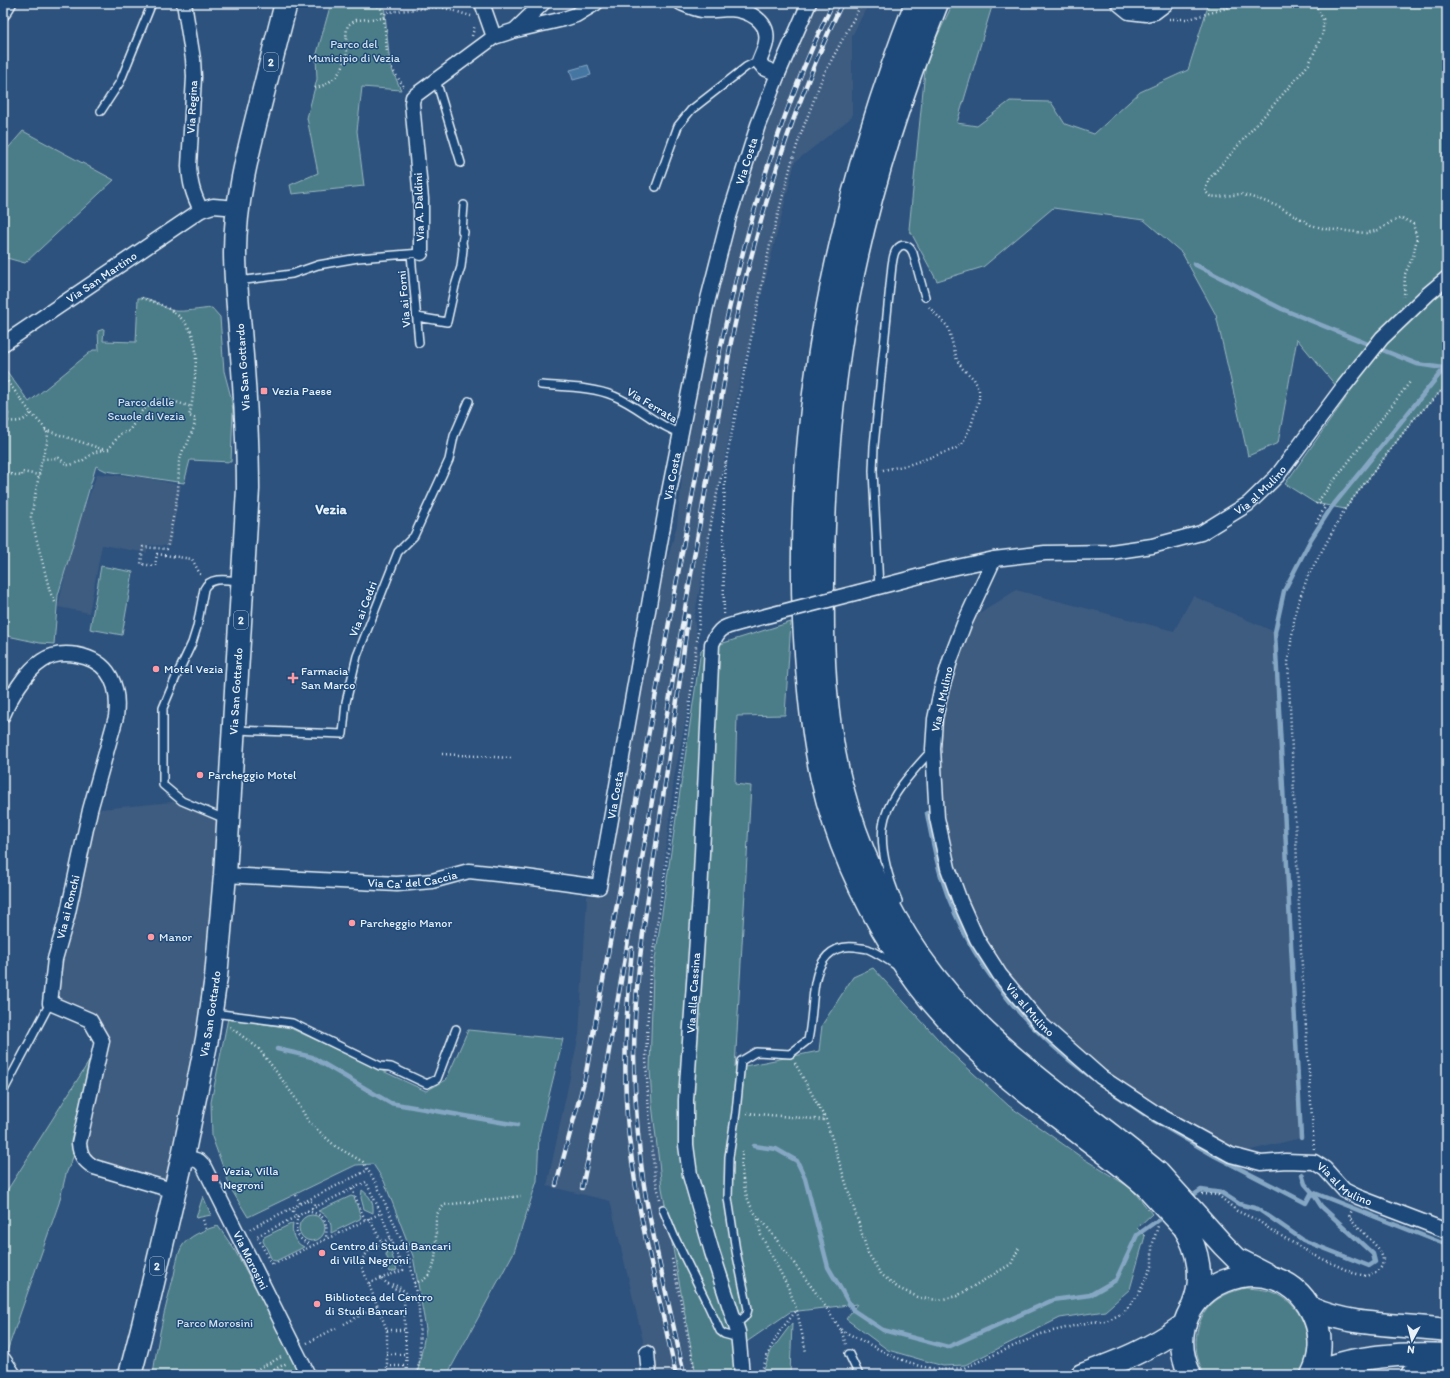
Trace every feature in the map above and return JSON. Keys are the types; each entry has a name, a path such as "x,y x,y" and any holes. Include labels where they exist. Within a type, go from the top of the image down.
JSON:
{"main road":[{"name":"Via San Gottardo","path":"130,1375 183,1156 212,1013 218,963 244,581 248,489 248,445 245,389 236,282 235,252 238,208 252,139 286,3"},
{"path":"916,3 904,32 874,119 852,193 830,288 819,355 810,427 804,509 803,594 810,709 823,781 840,838 853,872 895,952 950,996 1000,1047 1049,1087 1128,1147 1152,1179 1190,1221 1223,1245 1237,1259 1292,1288 1310,1308 1316,1320 1320,1343 1317,1364 1313,1375"},
{"path":"918,969 905,934 876,881 863,850 841,783 827,698 822,622 824,502 830,428 838,361 848,298 862,234 880,166 897,113 937,3"},
{"path":"1190,1221 1191,1238 1197,1257 1199,1270 1198,1286 1182,1344 1183,1358 1190,1375"},
{"path":"1082,1375 1125,1359 1154,1345 1189,1315 1206,1291 1217,1283 1229,1278 1249,1275 1276,1279"},
{"path":"1310,1308 1325,1315 1347,1320 1447,1330"},
{"path":"1313,1375 1334,1366 1366,1359 1404,1355 1447,1355"},
{"path":"1412,1375 1447,1368"}],"street":[{"path":"3,12 9,3"},
{"name":"Via Regina","path":"184,3 194,76 189,166 190,180 194,195 201,210"},
{"path":"482,3 494,37"},
{"path":"516,30 543,3"},
{"path":"413,98 494,37 516,30 564,19 596,3"},
{"path":"681,3 702,10 737,10 755,17 763,24 766,34 766,42 759,62 764,68 778,74"},
{"name":"Via Costa","path":"599,887 669,492 682,434 706,307 727,225 758,125 778,74 809,3"},
{"path":"1118,3 1129,12 1146,14 1155,12 1166,3"},
{"name":"Via A. Daldini","path":"413,98 412,103 420,199 416,253"},
{"path":"201,210 209,206 238,208"},
{"name":"Via San Martino","path":"3,344 201,210"},
{"name":"Via al Mulino","path":"726,627 943,570 994,559 1045,553 1111,552 1152,546 1201,533 1248,504 1277,476 1366,357 1382,338 1408,312 1447,278"},
{"name":"Via al Mulino","path":"994,559 964,624 951,658 941,691 935,719 933,749 937,818 948,868 960,901 977,939 1000,975 1041,1024 1101,1076 1157,1114 1231,1155 1262,1163 1286,1161 1314,1162 1325,1170 1344,1190 1358,1197 1447,1231"},
{"name":"Via alla Cassina","path":"726,627 718,632 712,644 700,895 686,1100 686,1145 690,1175 712,1252 736,1324 739,1338 742,1375"},
{"name":"Via ai Ronchi","path":"3,715 14,695 34,667 41,661 50,657 60,654 83,656 101,665 113,680 117,705 116,716 90,810 67,917 55,959 50,1003"},
{"name":"Via Ca' del Caccia","path":"225,875 397,884 432,882 469,871 599,887"},
{"path":"50,1003 90,1020 102,1042 79,1143 82,1158 94,1167 174,1191"},
{"name":"Via Morosini","path":"183,1156 199,1161 203,1165 293,1355 308,1375"},
{"path":"647,1353 650,1375"},
{"path":"3,1359 14,1375"}],"lane":[{"path":"101,111 120,82 152,3"},
{"path":"656,187 675,132 684,118 707,96 740,71 759,62"},
{"path":"436,80 461,163"},
{"path":"417,317 447,322 464,249 462,242 464,232 462,231 464,205"},
{"path":"879,587 873,471 875,438 892,266 895,253 900,246 907,246 911,248 925,297"},
{"name":"Via A. Daldini","path":"236,282 292,274 318,265 358,258 416,253"},
{"name":"Via ai Forni","path":"416,253 419,343"},
{"name":"Via Ferrata","path":"541,385 596,390 612,394 632,405 661,425 682,434"},
{"name":"Via ai Cedri","path":"234,730 343,734 346,702 357,656 398,552 414,536 448,460 454,436 468,401"},
{"path":"228,820 182,800 163,785 163,708 192,643 206,585 213,580 244,581"},
{"path":"900,906 891,885 885,864 883,845 885,818 890,804 904,783 933,749"},
{"path":"905,920 918,969"},
{"path":"736,1324 744,1318 748,1309 736,1251 728,1198 729,1157 736,1112 741,1061 756,1052 790,1054 808,1040 812,1025 815,982 821,963 828,953 836,949 849,946 867,949 918,969"},
{"path":"3,1092 50,1003"},
{"path":"212,1013 292,1023 380,1066 392,1067 427,1084 437,1079 456,1029"},
{"path":"663,1209 674,1236 720,1331 724,1334 739,1338"},
{"path":"849,1354 859,1375"}],"path":[{"path":"375,3 381,9 384,18 388,63 413,98"},
{"path":"663,1209 655,1177 648,1098 646,1058 650,972 689,710 711,522 719,482 726,461 770,245 792,161 823,76 862,3"},
{"path":"1146,14 1172,20 1189,19 1244,3"},
{"path":"1311,3 1316,7 1322,19 1323,33 1309,64 1209,179 1205,191 1210,196 1217,197 1242,194 1261,200 1280,207 1311,225 1326,230 1366,233 1379,230 1391,222 1402,218 1413,224 1417,238 1413,256 1405,274 1404,297 1408,312"},
{"path":"384,18 386,12 441,7 472,16"},
{"path":"315,88 330,82 336,77 342,66 346,55 346,32 348,25 356,20 384,18"},
{"path":"873,471 908,465 955,449 964,440 971,426 979,399 979,389 974,379 963,369 957,360 948,327 929,307 925,297"},
{"path":"142,298 157,302 170,309 182,319 192,334 196,355 192,407 189,416 196,418 194,427 179,462 178,492 167,548 143,547 141,564 155,566 157,554 192,559 206,585"},
{"path":"3,375 48,434 31,517 50,592 55,602"},
{"path":"1316,523 1325,507 1317,503 1410,382"},
{"path":"1314,1162 1301,951 1288,662 1296,609 1308,576 1345,509 1413,420 1447,385"},
{"path":"42,459 56,457 70,465 82,461 95,452 112,447 120,434 129,432 142,410 158,400 166,399 192,407"},
{"path":"8,421 21,421 27,418 31,413"},
{"path":"45,430 105,450"},
{"path":"726,461 724,557 724,612 726,627"},
{"path":"3,472 22,476 22,472 39,475"},
{"path":"442,754 512,758"},
{"path":"212,1013 258,1048 296,1099 308,1121 335,1146 363,1162 377,1185 409,1257 417,1298 420,1356 417,1375"},
{"path":"790,1054 826,1120 868,1253 881,1274 898,1288 920,1298 939,1300 957,1296 1011,1264 1019,1248"},
{"path":"736,1112 826,1120"},
{"path":"745,1120 746,1112"},
{"path":"743,1148 743,1182 753,1211 765,1224 819,1296 841,1330 849,1354"},
{"path":"246,1231 368,1170"},
{"path":"369,1283 403,1270 381,1213 366,1182 257,1236 272,1265 381,1213"},
{"path":"352,1189 365,1220"},
{"path":"1199,1194 1218,1195 1238,1211 1257,1220 1314,1255 1353,1273 1366,1276 1377,1272 1382,1265 1383,1258 1379,1249 1349,1218"},
{"path":"296,1196 300,1204"},
{"path":"414,1283 422,1282 430,1274 434,1265 436,1255 437,1214 444,1205 521,1196"},
{"path":"306,1201 313,1202 314,1204 312,1209"},
{"path":"294,1206 293,1211 297,1216 296,1230 298,1237 312,1245"},
{"path":"307,1211 322,1216 326,1221 326,1238"},
{"path":"369,1218 382,1243"},
{"path":"758,1218 761,1235 789,1289 797,1310 806,1352"},
{"path":"203,1220 206,1229"},
{"path":"841,1330 892,1356 920,1366 940,1370 964,1368 1041,1334 1090,1322 1106,1321 1123,1313 1138,1295 1152,1266 1152,1246 1160,1222"},
{"path":"387,1375 388,1330 369,1283 358,1262 370,1249 390,1238"},
{"path":"671,1253 694,1366"},
{"path":"382,1278 388,1284 400,1291 404,1296 406,1375"},
{"path":"388,1284 396,1285 404,1292 417,1298"},
{"path":"344,1324 378,1306"},
{"path":"760,1375 770,1349 780,1331 797,1310"},
{"path":"263,1375 336,1328"},
{"path":"388,1330 405,1330"},
{"path":"387,1354 406,1354"},
{"path":"232,1375 248,1374 293,1355"},
{"path":"387,1366 406,1366"},
{"path":"204,1375 215,1372 226,1375"}],"shaded area":[{"path":"818,3 869,3 852,36 852,117 795,162 739,385 694,618 699,653 674,778 654,954 664,1103 733,1375 651,1375 610,1201 547,1186 579,1034 587,896 603,896 659,590 677,525 685,449 736,207 783,78"},
{"path":"588,65 591,75 573,80 570,70"},
{"path":"97,474 140,477 181,485 170,546 147,545 147,553 102,545 89,613 58,607 72,542"},
{"path":"1016,590 1174,631 1193,596 1275,632 1301,1138 1231,1155 1101,1076 1000,975 948,868 933,749 964,624"},
{"path":"182,801 228,820 175,1191 82,1158 102,1041 90,1020 50,1003 90,810"}],"green space":[{"name":"Parco del Municipio di Vezia","path":"331,3 384,3 390,65 401,90 362,87 357,131 364,186 292,194 290,185 318,173 307,118 317,79 316,57"},
{"path":"953,3 993,3 957,123 977,126 1010,101 1051,102 1065,124 1094,134 1140,92 1188,70 1209,3 1447,3 1447,385 1413,420 1345,509 1315,503 1285,484 1346,398 1297,339 1278,443 1248,456 1216,315 1182,253 1144,220 1053,208 983,267 937,281 909,229 926,60"},
{"path":"23,131 114,180 25,263 3,257 3,154"},
{"name":"Parco delle Scuole di Vezia","path":"138,298 152,300 174,311 212,308 220,317 224,371 233,411 231,462 190,460 184,483 106,471 96,466 58,595 54,644 40,643 3,635 3,445 9,413 3,411 3,366 29,402 93,350 99,350 98,331 104,329 103,341 136,342"},
{"path":"101,566 133,572 122,635 90,629"},
{"path":"791,622 785,715 737,716 735,784 751,786 735,1068 819,1051 822,1025 853,977 873,968 948,1050 1009,1106 1084,1159 1131,1188 1152,1214 1137,1228 1145,1236 1130,1289 1105,1311 1060,1318 965,1365 943,1366 888,1350 846,1319 857,1304 790,1312 735,1350 736,1375 696,1375 662,1188 652,1104 650,1069 653,973 701,650"},
{"path":"228,1018 290,1028 426,1091 446,1080 468,1030 563,1039 539,1136 537,1181 514,1252 447,1375 417,1375 426,1329 413,1256 384,1181 373,1164 356,1165 248,1217 231,1189 212,1137 211,1102"},
{"path":"102,1041 79,1143 66,1174 59,1203 4,1360 3,1197"},
{"path":"362,1190 371,1200 373,1213 364,1209 361,1198"},
{"path":"203,1196 211,1215 196,1218"},
{"path":"351,1196 354,1197 361,1217 360,1219 331,1233 329,1219 318,1211"},
{"path":"312,1215 321,1219 325,1228 321,1237 312,1241 303,1237 299,1228 303,1219"},
{"path":"293,1223 292,1231 294,1237 298,1243 304,1247 276,1261 272,1260 263,1241 264,1237"},
{"name":"Parco Morosini","path":"218,1226 234,1249 304,1375 153,1375 167,1300 181,1248 192,1237 203,1231"},
{"path":"388,1243 397,1270 390,1272 388,1268 390,1264 386,1255"},
{"path":"1245,1288 1272,1292 1281,1296 1289,1302 1301,1317 1307,1335 1308,1345 1304,1365 1298,1375 1205,1375 1196,1347 1198,1327 1202,1317 1207,1309 1218,1299 1229,1293"},
{"path":"792,1323 790,1375 762,1375 771,1351"},
{"path":"1374,1369 1374,1375 1340,1375"}],"waterway":[{"path":"1194,264 1282,309 1417,364 1443,368"},
{"path":"1301,1138 1275,632 1284,591 1311,539 1331,508 1447,365"},
{"path":"927,813 941,876 952,907 981,963 1020,1013 1066,1057 1091,1077"},
{"path":"277,1049 312,1057 390,1103 517,1125"},
{"path":"1110,1091 1144,1114"},
{"path":"1153,1120 1215,1156 1306,1203 1312,1192 1321,1206 1373,1254 1375,1262 1369,1266 1303,1240 1258,1209 1239,1204 1222,1193 1201,1190 1189,1198"},
{"path":"754,1146 776,1149 797,1161 805,1178 828,1267 853,1310 883,1330 948,1347 1053,1300 1090,1295 1116,1280 1137,1235 1165,1215"},
{"path":"1302,1174 1305,1184 1312,1192 1447,1245"}],"railway":[{"path":"556,1185 585,1078 713,384 734,286 761,189 776,142 812,48 833,3"},
{"path":"582,1188 602,1091 731,342 763,212 776,169 806,85 842,3"},
{"path":"684,1375 643,1180 637,1127 634,1029 641,950 688,616"},
{"path":"632,948 626,1032 625,1075 630,1150 647,1246 676,1375"}],"place":[{"name":"Vezia Paese","path":"264,391"},
{"name":"Motel Vezia","path":"156,669"},
{"name":"Farmacia San Marco","path":"293,678"},
{"name":"Parcheggio Motel","path":"200,775"},
{"name":"Parcheggio Manor","path":"352,923"},
{"name":"Manor","path":"151,937"},
{"name":"Vezia, Villa Negroni","path":"215,1178"},
{"name":"Centro di Studi Bancari di Villa Negroni","path":"322,1253"},
{"name":"Biblioteca del Centro di Studi Bancari","path":"317,1304"}],"district":[{"name":"Vezia","path":"331,509"}]}
